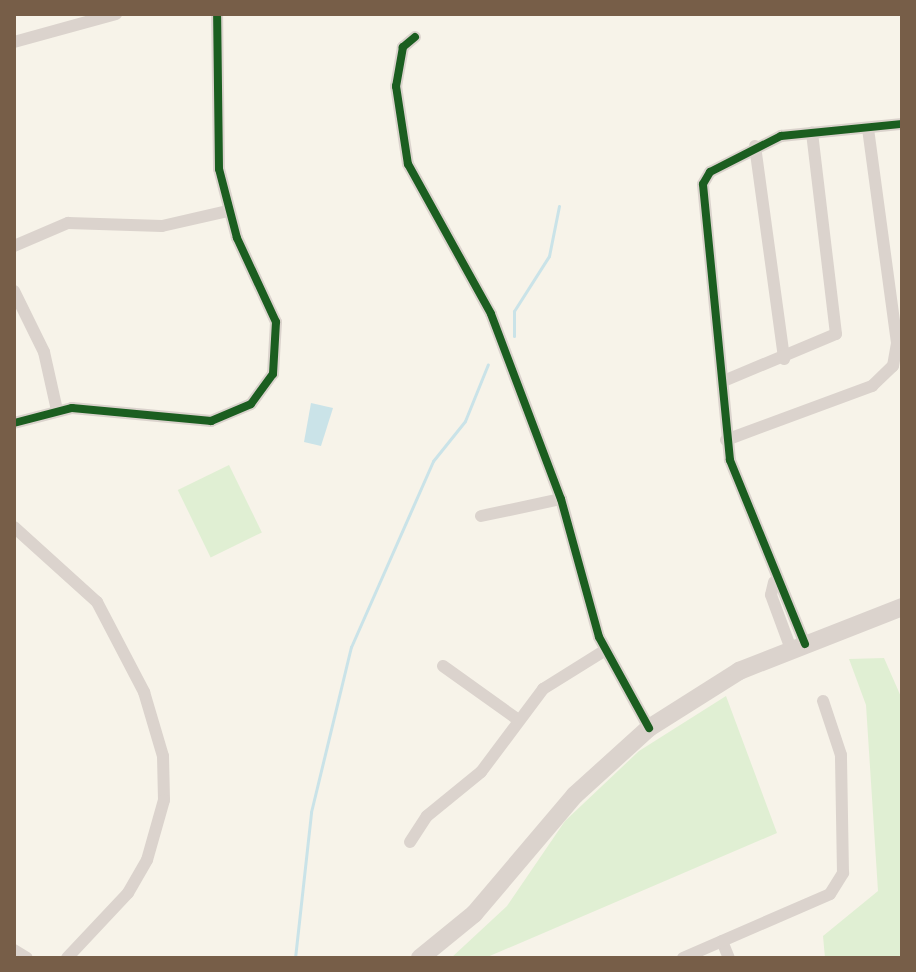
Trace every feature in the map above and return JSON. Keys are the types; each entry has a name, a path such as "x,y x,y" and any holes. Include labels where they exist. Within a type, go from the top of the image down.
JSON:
{"street":[{"path":"14,42 116,14"},
{"path":"14,423 57,410 211,421 260,395 277,364 279,337 228,211 213,77 217,14"},
{"path":"415,37 403,47 396,86 408,164 491,314 561,499 604,651 649,728"},
{"path":"798,646 726,440 726,380 702,191 710,172 755,146 812,132 902,124"},
{"path":"726,440 872,386 893,366 897,343 868,129"},
{"path":"726,380 831,341 837,324 812,132"},
{"path":"755,146 784,359"},
{"path":"14,246 68,223 162,226 228,211"},
{"path":"14,291 44,352 57,410"},
{"path":"481,516 561,499"},
{"path":"14,527 97,602 144,692 163,756 164,800 147,860 128,893 67,958"},
{"path":"420,958 474,914 575,795 649,728 729,676 902,607"},
{"path":"410,842 427,816 481,772 517,719 557,678 604,651"},
{"path":"443,666 517,719"},
{"path":"683,958 830,894 843,873 841,755 823,701"},
{"path":"722,941 729,958"},
{"path":"14,950 27,958"}],"green space":[{"path":"229,465 262,532 211,557 178,490"},
{"path":"884,658 902,699 902,958 825,958 823,936 878,891 866,705 849,659"},
{"path":"726,696 777,833 485,958 451,958 507,906 565,821 639,751"}],"water":[{"path":"311,403 333,408 321,446 304,442"}],"waterway":[{"path":"514,336 514,311 549,256 559,206"},
{"path":"295,958 311,812 351,647 433,461 465,421 488,364"}],"cycle path":[{"path":"14,423 72,408 211,421 251,404 273,374 276,322 237,238 219,169 217,14"},
{"path":"415,37 403,47 396,86 408,164 491,314 561,499 599,637 649,728"},
{"path":"805,644 730,460 703,184 710,172 781,136 902,124"}]}
